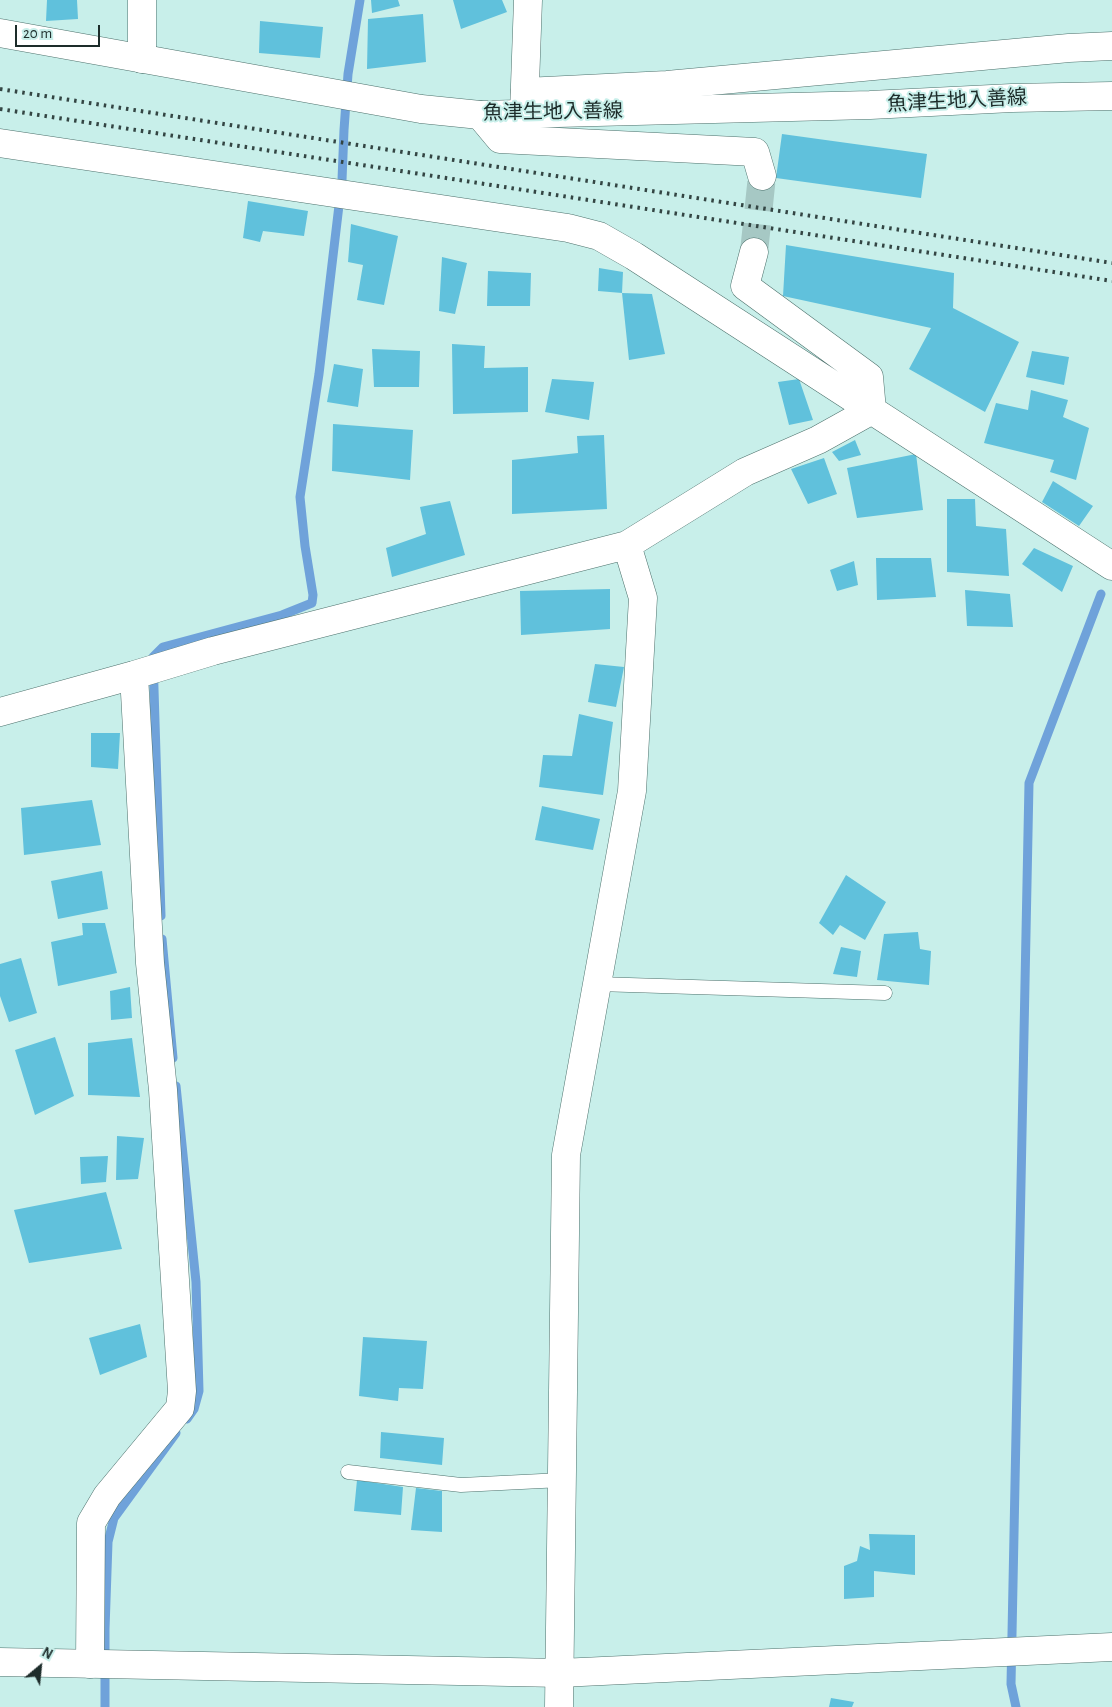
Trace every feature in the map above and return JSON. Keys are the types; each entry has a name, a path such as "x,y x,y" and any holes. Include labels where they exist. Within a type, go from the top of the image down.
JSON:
{"street":[{"path":"142,0 142,59"},
{"path":"528,0 525,102 667,85 1069,48 1112,46"},
{"name":"魚津生地入善線","path":"0,33 421,109 480,115 525,102 870,105 1012,98 1112,96"},
{"path":"480,115 500,139 755,152 762,176"},
{"path":"0,143 568,228 598,236 634,256 1112,562"},
{"path":"754,252 745,286 870,377 872,410"},
{"path":"0,712 134,675 214,650 627,545 745,472 818,440 872,410"},
{"path":"560,1707 566,1155 632,791 643,598 627,545"},
{"path":"90,1664 92,1523 107,1496 180,1408 182,1391 163,1090 150,963 134,675"},
{"path":"0,1662 560,1673 1112,1647"}],"lane":[{"path":"597,984 885,993"},
{"path":"348,1472 461,1485 562,1480"}],"building":[{"path":"47,0 77,0 78,19 46,21"},
{"path":"371,0 398,0 400,6 372,13"},
{"path":"453,0 502,0 507,12 461,29"},
{"path":"423,14 426,62 367,69 368,19"},
{"path":"260,21 323,27 320,58 259,53"},
{"path":"782,134 927,154 921,198 776,178"},
{"path":"248,201 308,211 304,236 263,231 260,242 243,238"},
{"path":"351,224 398,236 384,305 357,300 363,265 348,262"},
{"path":"786,245 954,273 953,308 1019,342 985,412 909,369 931,328 783,296"},
{"path":"442,257 467,263 455,314 439,311"},
{"path":"599,268 623,272 622,293 598,291"},
{"path":"488,271 531,273 530,306 487,306"},
{"path":"622,293 652,294 665,354 629,360"},
{"path":"452,344 485,346 484,368 528,367 528,412 453,414"},
{"path":"372,349 420,351 419,387 374,387"},
{"path":"1032,351 1069,357 1064,385 1026,377"},
{"path":"334,364 363,369 358,407 327,402"},
{"path":"552,379 594,382 589,420 545,412"},
{"path":"799,379 813,420 789,425 778,382"},
{"path":"1031,390 1068,400 1063,417 1089,428 1076,480 1050,472 1054,460 984,443 996,403 1028,410"},
{"path":"333,424 413,430 410,480 332,471"},
{"path":"604,435 607,509 512,514 512,460 578,453 577,436"},
{"path":"855,440 861,455 839,461 832,452"},
{"path":"916,454 923,510 857,518 847,468"},
{"path":"824,458 837,494 808,504 791,469"},
{"path":"1053,481 1093,506 1079,526 1042,502"},
{"path":"947,499 975,499 976,526 1006,529 1009,576 947,572"},
{"path":"450,501 465,555 392,577 386,548 426,534 420,507"},
{"path":"1034,548 1073,566 1062,592 1022,564"},
{"path":"876,558 931,558 936,597 877,600"},
{"path":"854,561 858,585 837,591 830,570"},
{"path":"610,589 610,629 521,635 520,591"},
{"path":"965,590 1010,594 1013,627 967,626"},
{"path":"595,664 624,667 616,707 588,702"},
{"path":"579,714 613,722 603,795 539,787 543,755 572,756"},
{"path":"91,733 120,733 118,769 91,767"},
{"path":"92,800 101,845 24,855 21,808"},
{"path":"542,806 600,819 593,850 535,840"},
{"path":"102,871 108,909 58,919 51,881"},
{"path":"846,875 886,902 865,940 840,925 833,935 819,923"},
{"path":"82,923 105,923 117,973 58,986 51,942 83,935"},
{"path":"918,932 920,949 931,951 929,985 877,980 884,934"},
{"path":"841,947 861,951 857,977 833,974"},
{"path":"21,958 37,1013 9,1022 0,996 0,964"},
{"path":"130,987 132,1018 111,1020 110,991"},
{"path":"55,1037 74,1096 35,1115 15,1050"},
{"path":"132,1038 140,1097 88,1095 88,1043"},
{"path":"117,1136 144,1138 138,1179 116,1180"},
{"path":"108,1156 106,1182 81,1184 80,1157"},
{"path":"106,1192 122,1249 29,1263 14,1210"},
{"path":"140,1324 147,1357 100,1375 89,1338"},
{"path":"363,1337 427,1341 423,1389 399,1388 398,1401 359,1396"},
{"path":"381,1432 444,1438 442,1465 380,1458"},
{"path":"357,1480 403,1487 401,1515 354,1511"},
{"path":"416,1488 442,1491 442,1532 411,1530"},
{"path":"869,1534 915,1535 915,1575 874,1571 874,1597 844,1599 844,1566 857,1561 860,1546 870,1550"},
{"path":"831,1698 854,1702 852,1707 829,1707"}],"waterway":[{"path":"161,916 153,657 163,647 282,615 312,603 313,595 300,497 319,374 342,180 348,74 360,0"},
{"path":"1016,1707 1011,1684 1029,783 1101,594"},
{"path":"162,939 173,1058"},
{"path":"176,1086 196,1282 199,1391 194,1409 187,1419"},
{"path":"105,1707 108,1542 114,1518 176,1433"}],"tunnel":[{"path":"754,252 762,176"}],"railway":[{"path":"0,89 1112,263"},
{"path":"0,109 1112,281"}]}
